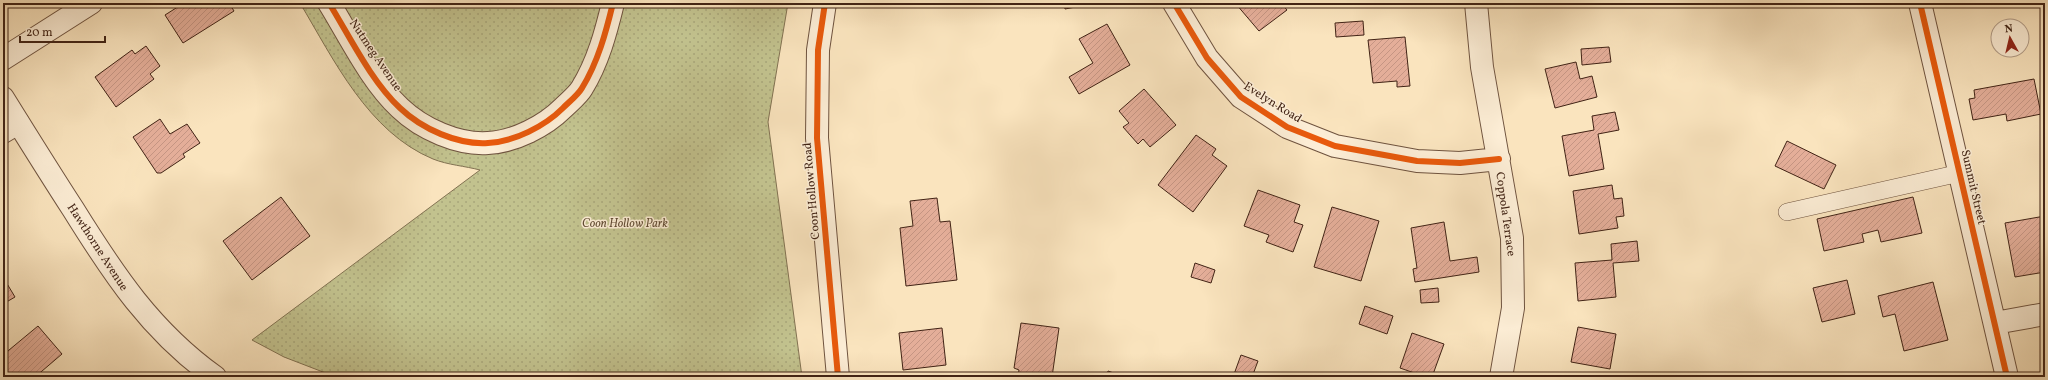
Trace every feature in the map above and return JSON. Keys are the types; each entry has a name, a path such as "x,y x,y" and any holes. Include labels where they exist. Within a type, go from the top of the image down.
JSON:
{"street":[{"path":"3,59 91,3"},
{"name":"Nutmeg Avenue","path":"329,3 378,82 400,108 422,125 451,139 488,143 524,135 552,119 582,89 603,42 613,3"},
{"name":"Coon Hollow Road","path":"825,3 818,50 817,138 838,377"},
{"name":"Evelyn Road","path":"1174,3 1207,58 1241,97 1287,126 1335,146 1417,161 1460,163 1499,159"},
{"name":"Coppola Terrace","path":"1476,3 1482,67 1512,238 1514,278 1513,308 1501,377"},
{"name":"Summit Street","path":"1920,3 2008,377"},
{"name":"Hawthorne Avenue","path":"3,98 10,128 126,290 162,333 196,363 215,377"},
{"path":"1995,323 2045,314"}],"lane":[{"path":"1787,212 1960,173"}],"green space":[{"name":"Coon Hollow Park","path":"300,3 788,3 768,122 802,377 336,377 284,357 252,340 480,170 433,159 410,147 390,131 371,113 355,92 326,48"}],"building":[{"path":"184,3 229,3 234,11 183,43 165,15"},
{"path":"1064,3 1086,3 1086,5 1065,9"},
{"path":"1281,3 1287,10 1259,31 1236,4"},
{"path":"1363,21 1364,35 1336,37 1335,23"},
{"path":"1107,24 1130,65 1079,94 1069,77 1093,63 1079,39"},
{"path":"1405,37 1410,86 1397,87 1397,81 1373,83 1368,40"},
{"path":"146,46 160,66 150,74 154,79 116,107 95,77 132,50 135,54"},
{"path":"1609,47 1611,62 1582,65 1581,49"},
{"path":"1576,62 1580,79 1592,76 1597,97 1555,108 1545,69"},
{"path":"2034,79 2041,114 2007,121 2006,114 1973,120 1969,99 1975,98 1974,90"},
{"path":"1144,89 1176,125 1150,147 1143,139 1138,144 1123,127 1129,123 1119,111"},
{"path":"1615,112 1619,130 1598,134 1604,169 1569,176 1562,136 1594,130 1592,116"},
{"path":"160,119 170,134 187,124 200,143 183,154 185,157 161,173 157,173 133,137"},
{"path":"1196,135 1216,149 1212,155 1227,166 1193,212 1158,185"},
{"path":"1787,141 1836,165 1824,189 1775,166"},
{"path":"1612,185 1614,199 1622,198 1624,216 1616,217 1618,228 1579,234 1573,191"},
{"path":"1258,190 1300,205 1294,222 1303,225 1293,252 1266,242 1269,235 1244,226"},
{"path":"281,197 310,236 252,280 223,241"},
{"path":"1913,197 1922,233 1881,242 1878,230 1862,234 1864,242 1824,251 1817,219"},
{"path":"937,198 940,222 950,221 957,280 906,286 900,228 913,226 910,201"},
{"path":"1332,207 1379,221 1361,281 1314,267"},
{"path":"2045,216 2045,272 2015,277 2005,223"},
{"path":"1444,222 1450,261 1477,257 1479,272 1415,282 1413,269 1417,268 1411,228"},
{"path":"1637,241 1639,261 1613,263 1616,297 1578,301 1575,263 1612,260 1611,244"},
{"path":"1195,263 1215,270 1211,283 1191,277"},
{"path":"3,277 15,297 3,304"},
{"path":"1847,280 1855,314 1822,322 1813,288"},
{"path":"1933,282 1948,340 1904,351 1895,314 1883,317 1878,296"},
{"path":"1438,288 1439,302 1421,303 1420,290"},
{"path":"1365,306 1393,316 1387,334 1359,324"},
{"path":"1021,323 1059,328 1052,377 1018,377 1019,370 1014,368"},
{"path":"38,326 62,354 35,377 4,377 3,355"},
{"path":"1578,327 1616,334 1610,369 1571,362"},
{"path":"942,328 946,365 903,370 899,333"},
{"path":"1412,333 1444,344 1432,377 1426,377 1400,368"},
{"path":"1241,355 1258,361 1252,377 1233,377"},
{"path":"1108,371 1125,377 1106,377"}],"cycle path":[{"path":"329,3 370,72 389,97 400,108 409,116 430,129 453,138 477,143 508,140 528,132 556,115 578,93 593,68 613,3"},
{"path":"825,3 818,50 817,138 838,377"},
{"path":"1174,3 1207,58 1241,97 1287,127 1335,146 1417,161 1460,163 1499,159"},
{"path":"1920,3 2007,377"}]}
